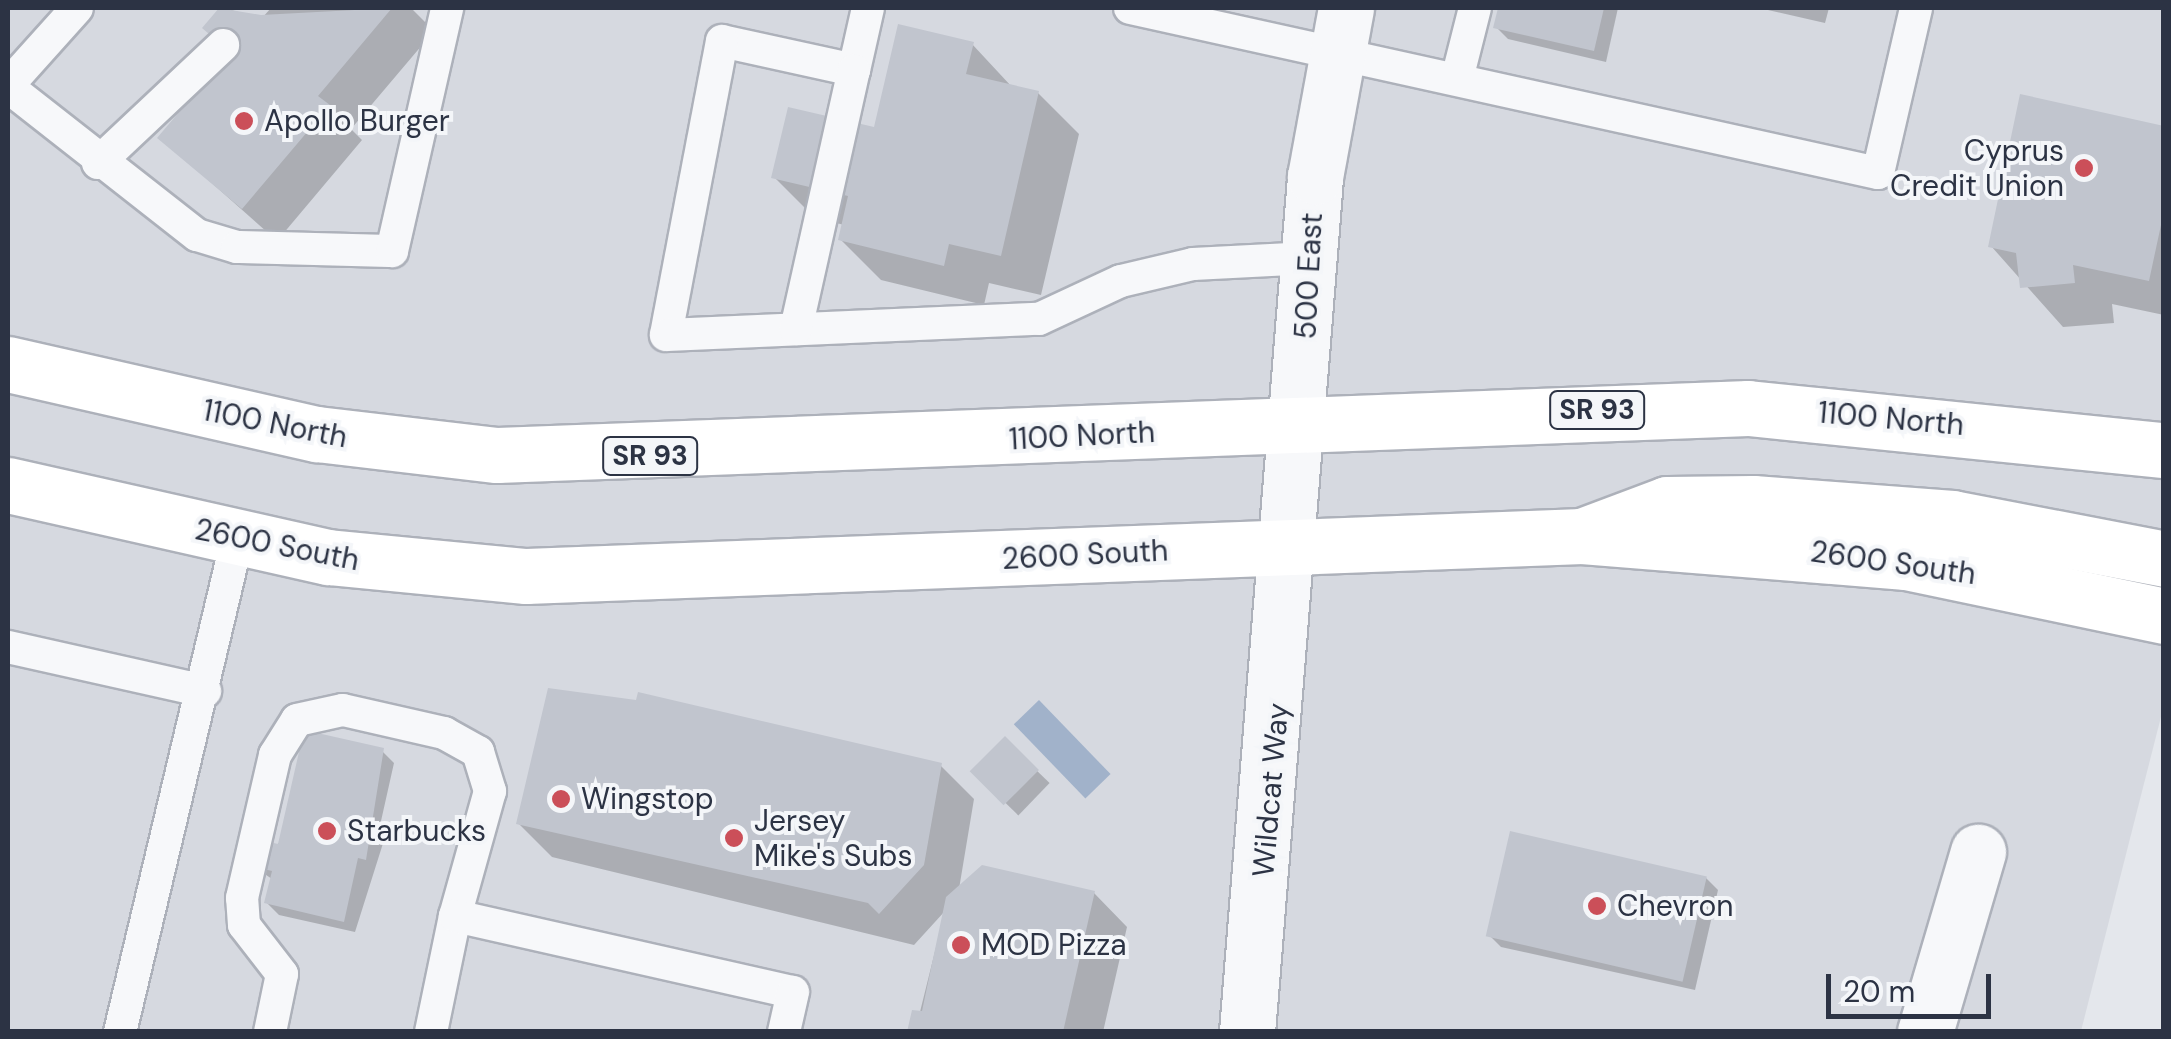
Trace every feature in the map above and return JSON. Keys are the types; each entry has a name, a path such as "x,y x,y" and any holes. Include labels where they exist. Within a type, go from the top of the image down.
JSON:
{"main road":[{"name":"1100 North","path":"8,364 317,434 497,455 1748,408 2164,450"},
{"name":"2600 South","path":"8,485 237,540 526,576 1582,536 1906,562 2164,616"},
{"path":"1582,536 1667,504 1753,503 1952,518 2164,558"}],"street":[{"name":"500 East","path":"1290,548 1310,258 1340,27"},
{"name":"Wildcat Way","path":"1247,1032 1290,548"},
{"path":"1925,1032 1978,852"}],"lane":[{"path":"78,8 8,86 98,163 198,236 237,246 392,251 447,8"},
{"path":"796,330 868,8"},
{"path":"1130,8 1340,27 1458,76 1878,172 1916,8"},
{"path":"1458,76 1474,8"},
{"path":"854,70 722,41 666,335 1039,319 1121,281 1193,264 1310,258"},
{"path":"98,163 223,46"},
{"path":"120,1032 237,540"},
{"path":"9,655 204,691"},
{"path":"270,1032 282,974 244,925 242,898 275,755 297,720 317,711 444,733 478,752 490,791 455,916 431,1032"},
{"path":"455,916 793,992 784,1032"}],"shaded area":[{"path":"8,8 2163,8 2163,709 2081,1031 8,1031"}],"water":[{"path":"1039,700 1111,774 1085,798 1014,724"}],"building":[{"name":"Apollo Burger","path":"219,8 261,15 392,8 318,96 330,105 242,209 157,138 230,52 202,28"},
{"path":"1498,8 1604,8 1594,51 1493,28"},
{"path":"898,24 974,42 966,74 1039,91 1001,256 949,244 944,266 838,240 848,196 771,178 788,107 874,127"},
{"name":"Cyprus Credit Union","path":"2020,94 2164,126 2164,211 2149,281 2073,265 2075,283 2020,288 2016,253 1988,247"},
{"path":"548,688 636,700 638,692 942,763 924,865 879,914 868,903 516,824"},
{"name":"Starbucks","path":"304,730 384,748 366,860 358,858 344,922 264,903 272,871 251,866 257,839 278,844"},
{"path":"1005,736 1039,770 1004,805 970,771"},
{"name":"Chevron","path":"1510,831 1707,876 1683,982 1486,936"},
{"path":"982,865 1095,891 1063,1032 907,1032 912,1010 922,1011 946,897"}],"place":[{"name":"Apollo Burger","path":"244,121"},
{"name":"Cyprus Credit Union","path":"2084,168"},
{"name":"Wingstop","path":"561,799"},
{"name":"Starbucks","path":"327,831"},
{"name":"Jersey Mike's Subs","path":"734,838"},
{"name":"Chevron","path":"1597,906"},
{"name":"MOD Pizza","path":"961,945"}]}
